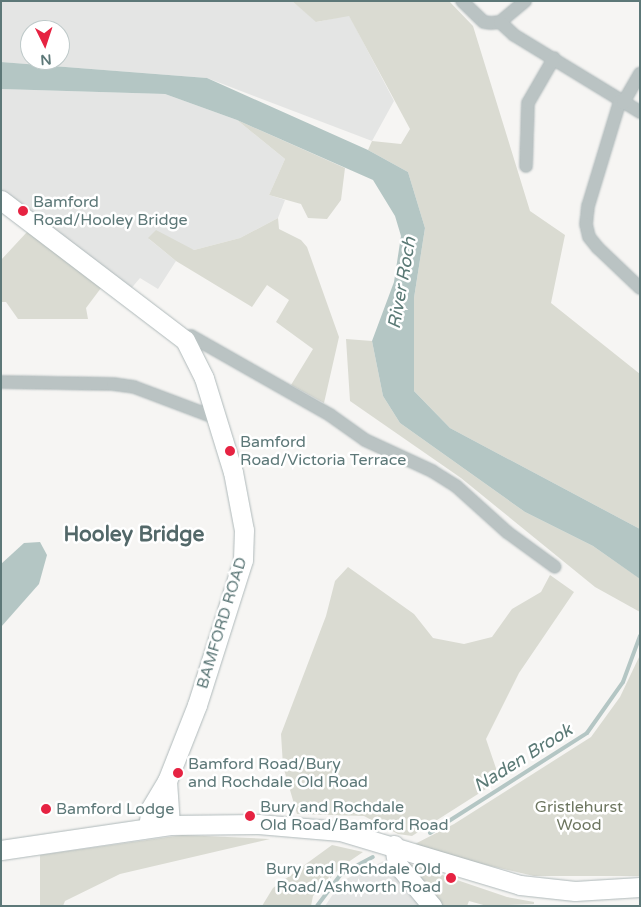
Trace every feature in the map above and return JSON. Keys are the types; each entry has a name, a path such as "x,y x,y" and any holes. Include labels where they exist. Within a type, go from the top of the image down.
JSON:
{"street":[{"path":"462,1 484,22 500,22 525,1"},
{"path":"500,22 514,35 640,112"},
{"path":"526,166 528,103 554,58"},
{"path":"640,74 621,102 588,206 586,224 590,237 598,248 640,288"},
{"name":"BAMFORD ROAD","path":"1,200 185,340 204,378 219,419 234,472 244,530 244,560 197,705 167,781 151,808 148,827"},
{"path":"185,340 191,336 330,415 365,440 432,471 456,486 508,532 555,567"},
{"path":"1,382 113,384 134,387 219,419"},
{"name":"BAMFORD ROAD","path":"167,781 170,825"},
{"path":"1,850 148,827 258,824 340,831 394,845 520,885 575,891 640,887"},
{"path":"394,845 397,864 432,906"}],"shaded area":[{"path":"1,1 292,1 317,22 349,15 394,101 372,141 207,78 70,67 70,20 20,20 20,63 1,62"},
{"path":"1,89 165,94 237,120 285,159 269,195 285,200 278,218 240,238 194,250 149,239 176,261 158,289 140,278 129,291 1,192"},
{"path":"386,860 423,906 325,906 342,881"}],"green space":[{"path":"292,1 449,1 473,26 530,211 565,235 551,303 640,374 640,529 450,428 414,391 414,298 425,228 408,172 368,150 372,141 401,144 410,129 349,16 316,22"},
{"path":"237,120 345,168 341,200 327,219 308,218 301,204 269,195 285,159"},
{"path":"278,218 279,229 301,240 307,247 339,337 324,403 291,385 313,349 276,322 289,300 267,285 252,307 176,261 148,238 156,230 194,250 240,238"},
{"path":"27,232 104,284 86,308 88,319 18,319 6,302 1,302 1,260"},
{"path":"346,339 372,341 383,396 400,423 525,512 593,546 639,578 640,612 595,587 461,478 350,401"},
{"path":"348,567 414,614 433,638 464,644 492,637 512,609 541,592 550,575 574,592 519,673 486,739 500,780 412,836 398,834 364,816 297,814 283,766 281,734 326,616 335,581"},
{"name":"Gristlehurst Wood","path":"640,655 640,876 534,876 409,847 454,824 591,737 620,697"},
{"path":"182,835 270,839 120,874 65,901 63,906 40,906 40,855"},
{"path":"332,845 363,852 341,867 313,896 311,906 262,906 273,888"},
{"path":"410,864 507,897 534,902 534,904 487,906 469,901 467,906 442,906 407,865"}],"water":[{"name":"River Roch","path":"1,62 20,63 20,70 70,70 70,67 207,78 368,150 408,172 425,228 414,298 414,391 450,428 640,529 640,579 593,546 525,512 400,423 383,396 372,341 394,282 401,236 395,216 373,180 237,120 165,94 1,89"},
{"path":"40,542 47,555 39,584 1,627 1,564 24,543"}],"waterway":[{"name":"Naden Brook","path":"430,833 587,733 623,682 640,636"},
{"name":"Naden Brook","path":"317,906 341,874 373,857"}],"place":[{"name":"Bamford Road/Hooley Bridge","path":"23,211"},
{"name":"Bamford Road/Victoria Terrace","path":"230,451"},
{"name":"Bamford Road/Bury and Rochdale Old Road","path":"178,773"},
{"name":"Bamford Lodge","path":"46,809"},
{"name":"Bury and Rochdale Old Road/Bamford Road","path":"250,816"},
{"name":"Bury and Rochdale Old Road/Ashworth Road","path":"451,878"}],"district":[{"name":"Hooley Bridge","path":"134,535"}]}
